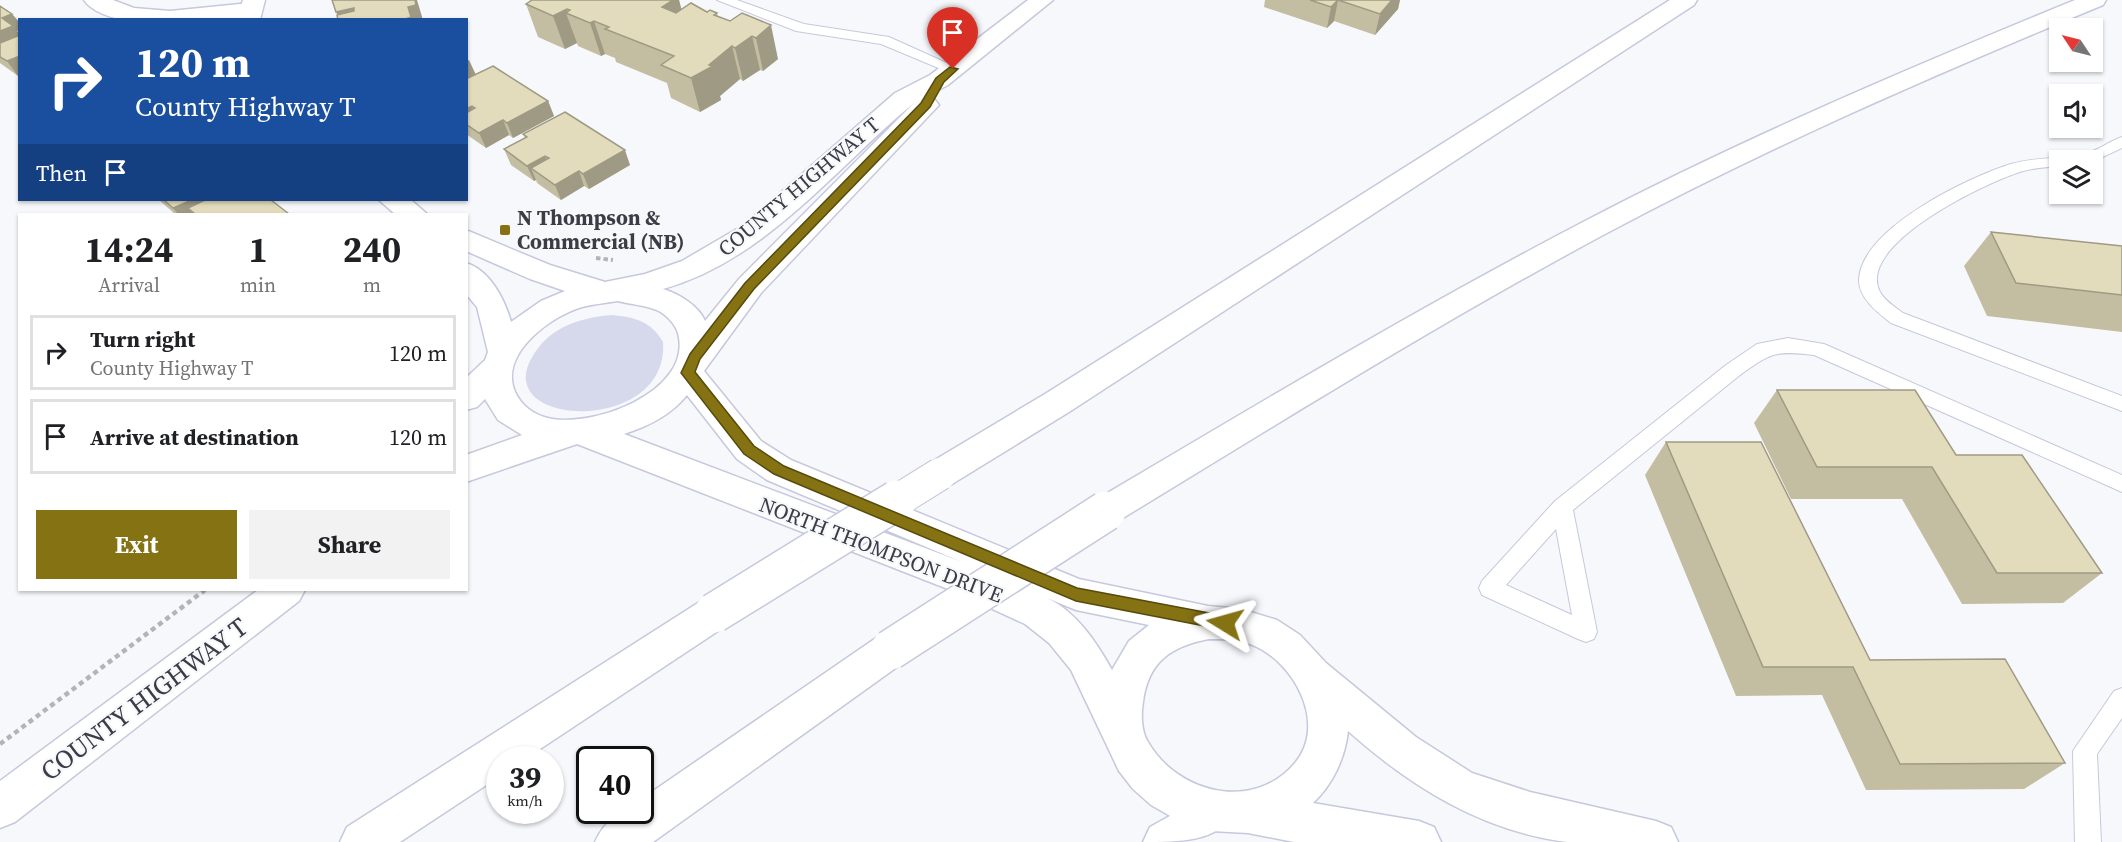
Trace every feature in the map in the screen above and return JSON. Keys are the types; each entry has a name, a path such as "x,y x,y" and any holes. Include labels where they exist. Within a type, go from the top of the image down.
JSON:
{"main road":[{"path":"95,0 120,13 153,17 206,17 251,10"},
{"name":"COUNTY HIGHWAY T","path":"610,292 649,284 708,263 752,233 904,98 946,74 1042,0"},
{"path":"362,842 714,614 1077,390 1652,24 1686,0"},
{"path":"1652,24 1707,0"},
{"path":"617,842 890,650 1106,511 1409,331 1595,228 1846,104 2095,0"},
{"name":"COUNTY HIGHWAY T","path":"691,365 750,286 926,105 946,74"},
{"path":"394,201 412,213"},
{"path":"468,240 540,272 610,292 650,294 675,305 691,323 696,345 691,365 674,392 649,411 617,425 574,432 468,468"},
{"path":"468,275 491,304 501,359 497,381 500,397 510,411 524,422 544,429 574,432"},
{"path":"468,396 501,359 523,328 551,309 610,292"},
{"name":"NORTH THOMPSON DRIVE","path":"691,365 749,450 779,470 1076,594 1209,622"},
{"name":"NORTH THOMPSON DRIVE","path":"574,432 966,580 1038,612 1062,631 1085,658 1124,734"},
{"name":"COUNTY HIGHWAY T","path":"0,807 285,591"},
{"path":"1419,842 1230,813 1182,803 1156,785 1136,761 1124,734 1121,701 1130,670 1150,645 1177,629 1209,622 1240,624 1269,635 1294,652 1314,676 1423,765 1457,787 1521,810 1656,842"},
{"path":"1165,842 1230,813 1278,804 1304,787 1321,762 1329,734 1326,704 1314,676"}],"lane":[{"path":"724,0 801,28 884,40 946,74"},
{"path":"2122,142 2087,159 2018,167 1974,184 1896,231 1872,260 1868,279 1876,302 1897,318 2122,404"},
{"path":"1562,507 1586,632 1490,588 1562,507 1733,370 1764,349 1788,345 1817,349 2122,483"},
{"path":"2088,842 2085,751 2122,699"}],"path":[{"path":"594,258 620,261"},
{"path":"0,744 204,591"}],"shaded area":[{"path":"612,315 628,317 648,325 663,342 657,373 637,395 610,408 579,411 552,407 532,394 526,374 539,347 546,339 572,324"}],"building":[{"path":"332,0 415,0 416,5 408,7 411,17 408,18 338,18 337,15 354,11 354,8 336,12"},
{"path":"532,0 673,0 662,7 676,13 691,3 707,12 710,10 717,13 714,15 730,21 742,13 771,25 756,38 752,36 735,48 732,46 709,65 713,66 691,78 661,65 674,56 605,29 609,27 594,21 590,23 566,13 570,10 567,9 553,16 526,4"},
{"path":"1310,0 1338,0 1331,7"},
{"path":"1338,0 1392,0 1380,14"},
{"path":"0,6 12,14 2,18 13,26 0,31"},
{"path":"18,36 18,57 7,61 0,57 0,43"},
{"path":"493,66 548,101 507,123 503,120 479,133 468,125 468,112 475,108 472,106 468,108 468,78"},
{"path":"565,112 625,150 583,174 579,171 555,185 531,168 549,158 545,156 527,166 504,149 527,137 523,134"},
{"path":"165,201 190,201 173,208"},
{"path":"203,201 272,201 288,213 194,213 188,208"},
{"path":"1991,232 2122,246 2122,295 2016,283"},
{"path":"1777,390 1915,390 1956,455 2022,455 2102,573 1997,573 1932,467 1817,467"},
{"path":"1666,442 1761,442 1870,660 2005,659 2065,763 1900,764 1853,667 1763,667"}],"place":[{"name":"N Thompson & Commercial (NB)","path":"505,230"}],"route":[{"path":"953,69 939,80 926,105 750,286 694,357 688,373 749,450 779,470 1076,594 1209,622 1225,623"}]}
